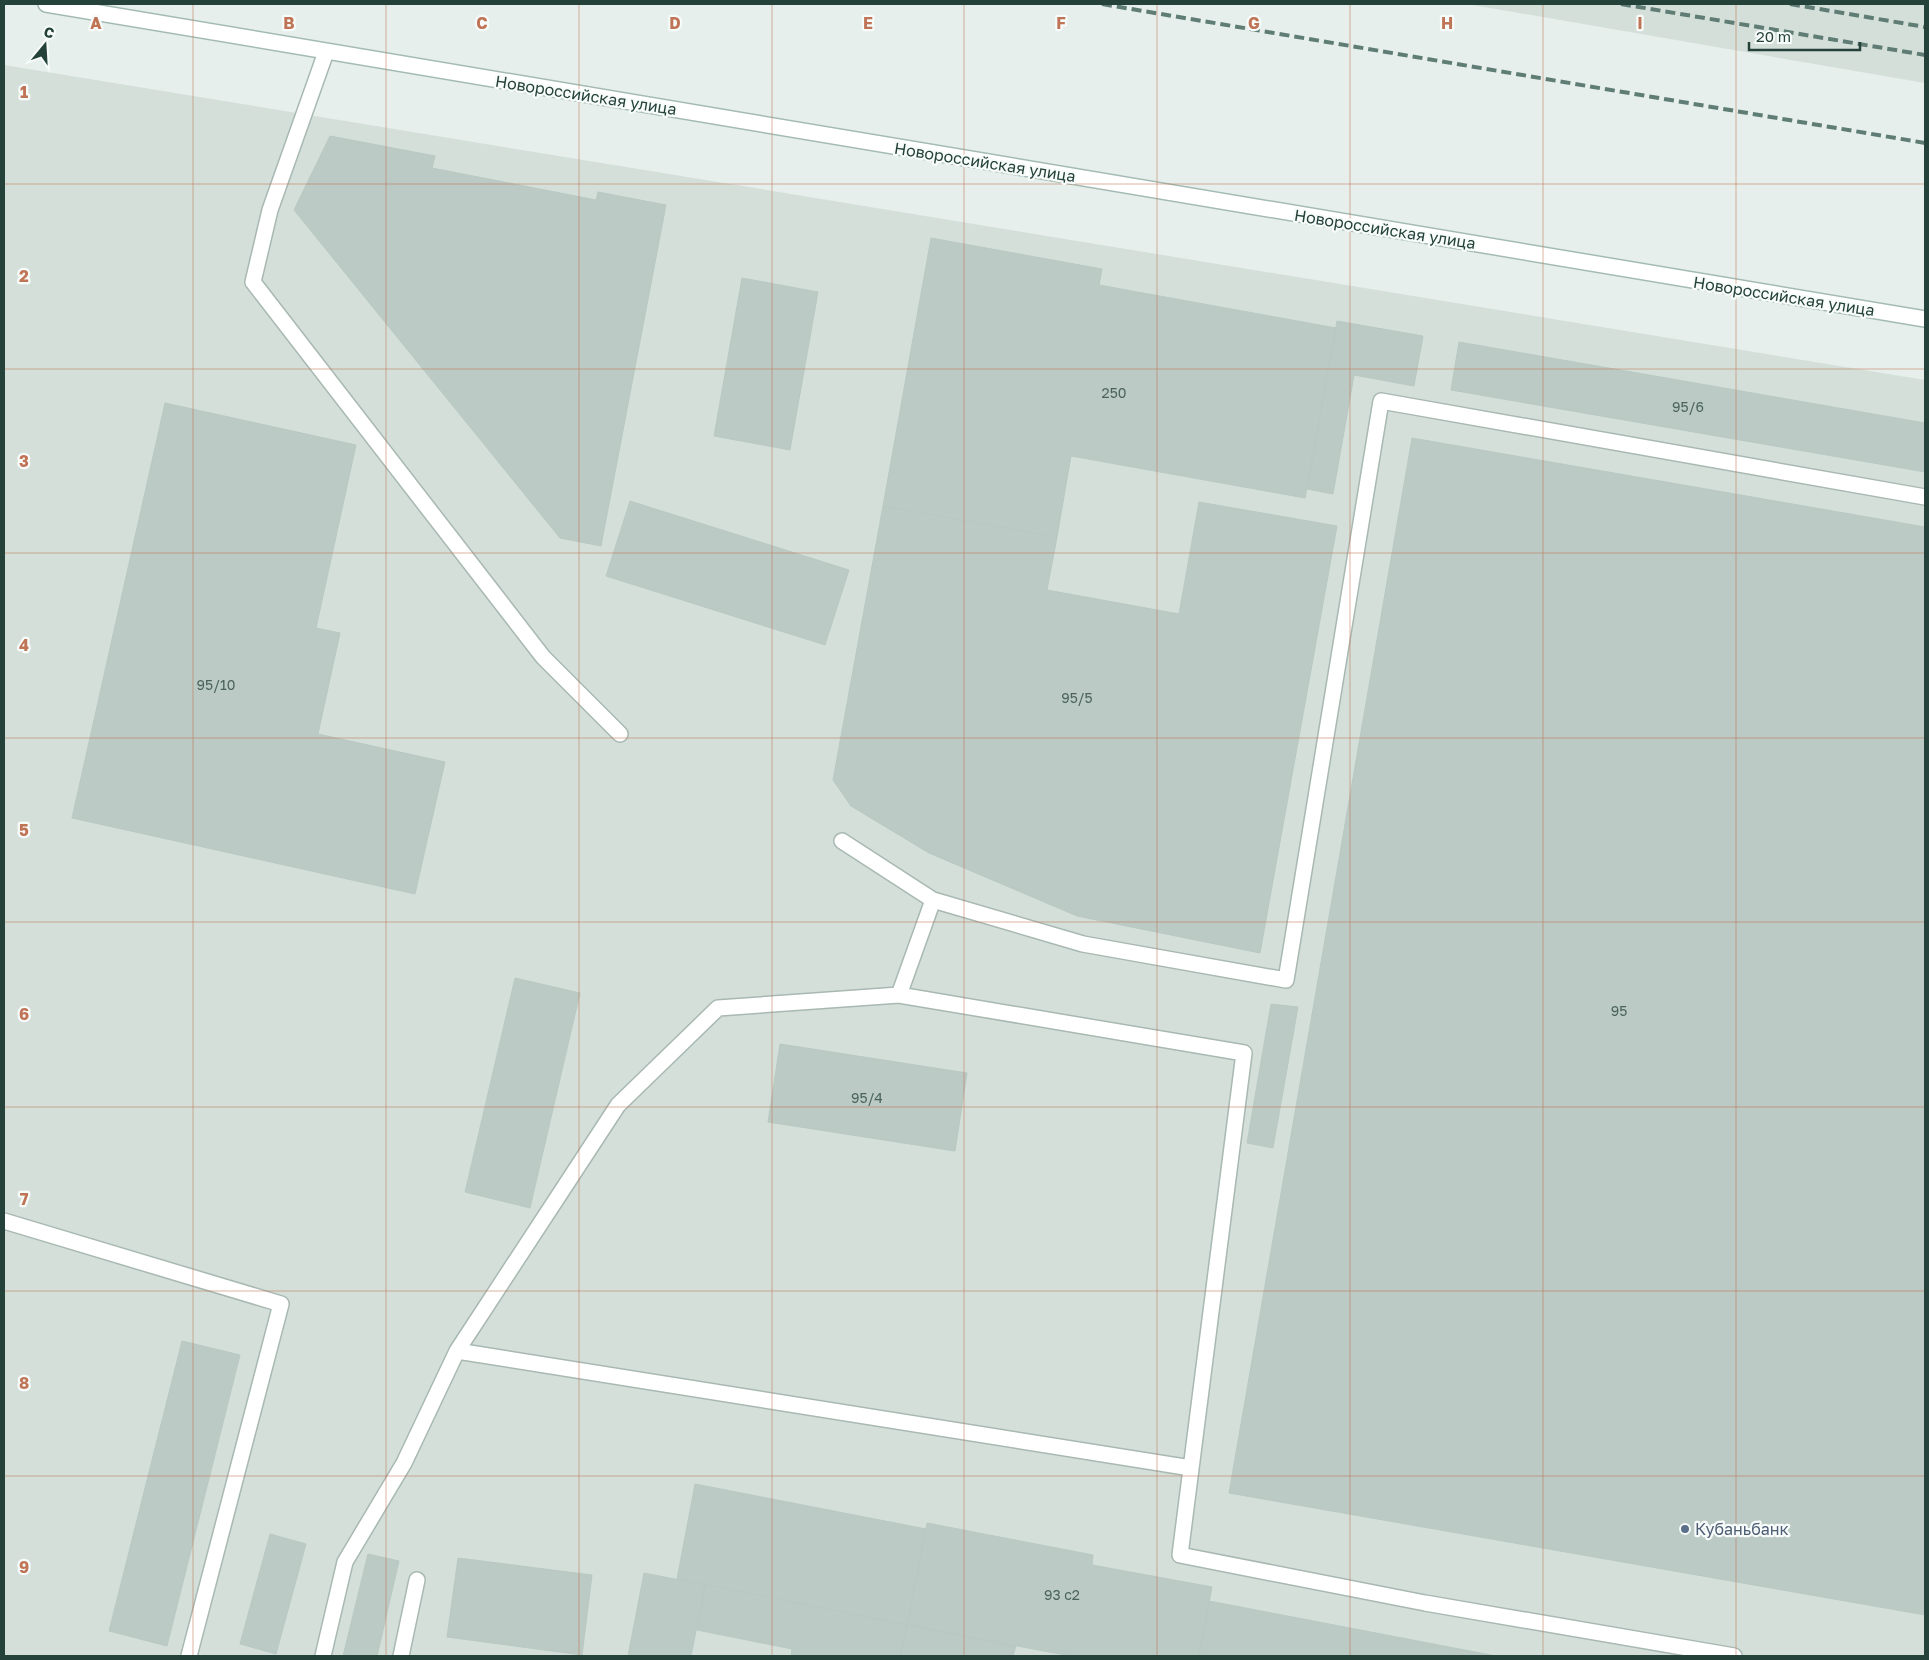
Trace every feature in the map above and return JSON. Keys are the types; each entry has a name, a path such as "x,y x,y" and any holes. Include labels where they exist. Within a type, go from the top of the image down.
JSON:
{"street":[{"name":"Новороссийская улица","path":"46,4 1925,320"},
{"path":"326,52 270,210 253,282 543,657 620,734"},
{"path":"842,841 933,900 1083,944 1286,980 1381,401 1925,497"},
{"path":"899,996 933,900"},
{"path":"323,1656 345,1562 404,1463 457,1351 618,1105 718,1008 899,996 1244,1053 1180,1555 1425,1603 1734,1656"},
{"path":"4,1221 280,1304 189,1656"},
{"path":"457,1351 1191,1468"},
{"path":"401,1656 417,1580"}],"shaded area":[{"path":"1467,4 1925,4 1925,83"},
{"path":"4,65 1925,380 1925,1656 4,1656"}],"building":[{"path":"330,136 435,156 432,168 596,200 598,192 666,205 601,546 560,538 294,210"},
{"path":"931,238 1102,269 1099,285 1336,328 1305,498 1071,456 1057,537 883,506"},
{"path":"742,278 818,292 790,450 714,436"},
{"path":"1337,321 1423,336 1414,386 1354,375 1333,494 1307,489"},
{"path":"1459,342 1925,423 1925,472 1451,390"},
{"path":"165,403 356,445 316,628 340,633 318,734 445,762 415,894 72,818"},
{"path":"1412,438 1925,527 1925,1615 1229,1493"},
{"path":"630,501 849,570 825,645 606,576"},
{"path":"1199,502 1337,526 1260,953 1077,916 929,853 851,806 833,780 883,506 1057,537 1047,590 1179,614"},
{"path":"515,978 580,993 530,1208 465,1192"},
{"path":"1271,1004 1298,1007 1273,1148 1247,1143"},
{"path":"780,1044 967,1073 955,1151 768,1122"},
{"path":"182,1341 240,1355 167,1646 109,1631"},
{"path":"695,1484 926,1529 907,1625 677,1579"},
{"path":"927,1523 1093,1555 1092,1565 1212,1587 1199,1656 1070,1656 907,1625"},
{"path":"270,1534 306,1544 276,1654 240,1644"},
{"path":"368,1554 399,1561 377,1656 343,1656"},
{"path":"458,1558 592,1575 582,1655 447,1637"},
{"path":"644,1573 705,1585 691,1656 628,1656"},
{"path":"705,1585 907,1625 900,1656 791,1656 792,1649 697,1630"},
{"path":"1209,1601 1496,1656 1199,1656"},
{"path":"907,1625 1016,1646 1013,1656 900,1656"}],"railway":[{"path":"1102,4 1925,143"},
{"path":"1621,4 1925,55"},
{"path":"1790,4 1925,27"}],"place":[{"name":"Кубаньбанк","path":"1685,1529"}]}
